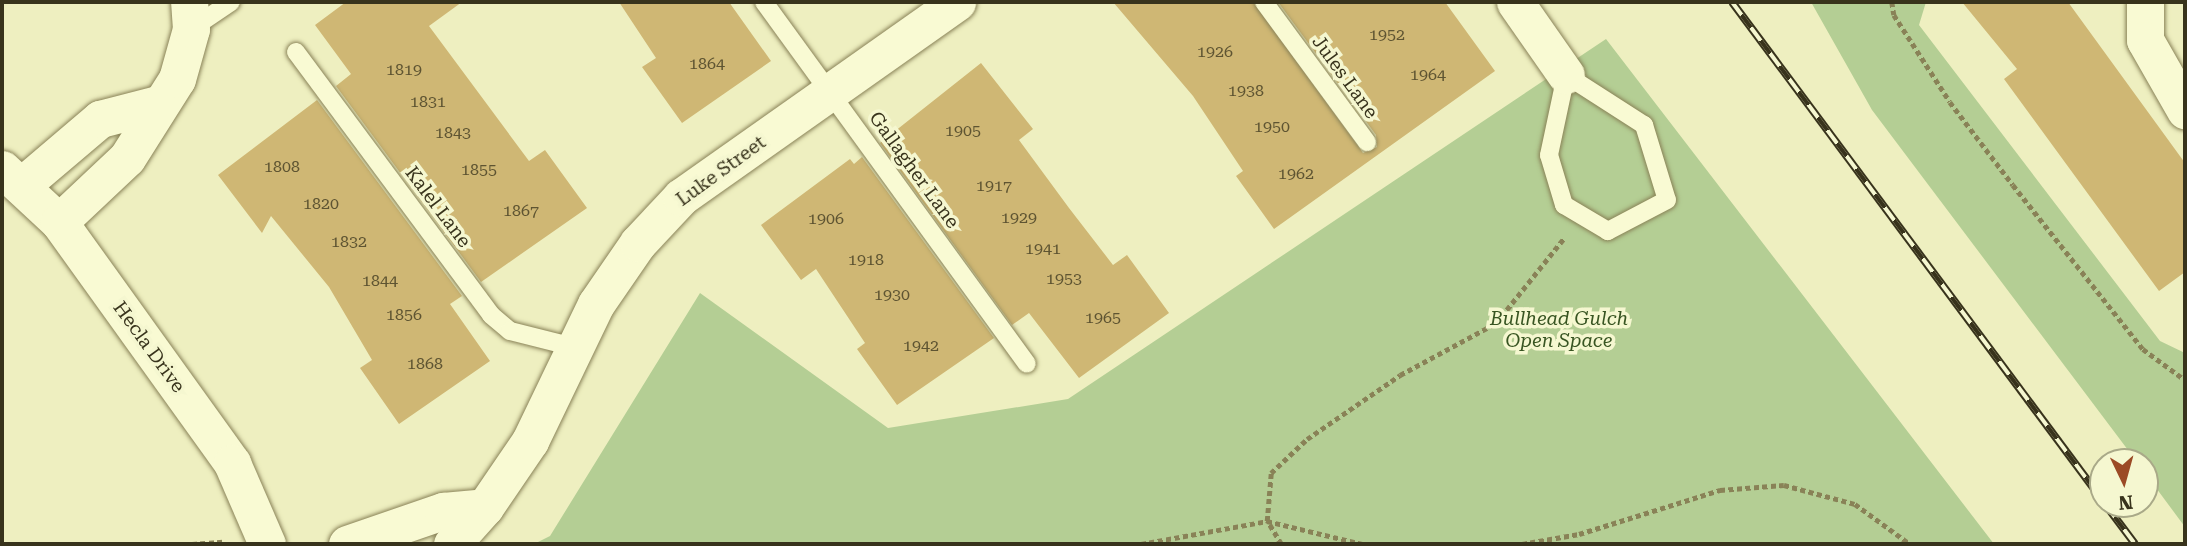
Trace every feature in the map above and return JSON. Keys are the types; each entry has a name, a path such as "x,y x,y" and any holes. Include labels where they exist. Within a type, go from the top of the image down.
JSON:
{"street":[{"name":"Luke Street","path":"452,544 485,508 530,441 574,347 614,275 681,197 957,2"},
{"path":"1515,2 1566,75"},
{"path":"2145,2 2145,40 2185,110"},
{"path":"59,222 127,158 157,104 177,79 190,15"},
{"path":"11,177 100,120 157,104"},
{"name":"Hecla Drive","path":"11,177 59,222 232,463 267,544"},
{"path":"347,544 443,511 485,508"}],"lane":[{"path":"190,15 230,2"},
{"name":"Gallagher Lane","path":"764,2 1027,364"},
{"name":"Jules Lane","path":"1264,2 1367,142"},
{"name":"Kalel Lane","path":"296,52 491,315 510,331 574,347"},
{"path":"1566,75 1644,125 1667,200 1608,231 1581,215 1564,205 1549,155 1566,75"}],"path":[{"path":"1892,2 1894,15 1950,102 2013,185 2143,349 2185,380"},
{"path":"1281,544 1267,522 1271,472 1307,439 1400,375 1496,323 1581,215"},
{"path":"1522,544 1579,534 1720,490 1784,485 1855,505 1910,544"},
{"path":"1141,544 1267,522 1362,544"},
{"path":"192,544 228,541"}],"green space":[{"path":"1811,2 1926,2 1919,25 2160,341 2185,353 2185,527 2159,492 2159,448 2126,448 1872,110"},
{"name":"Bullhead Gulch Open Space","path":"1606,39 1994,544 534,544 550,536 700,293 888,428 1068,399"}],"building":[{"path":"346,2 462,2 429,26 529,161 545,150 587,208 481,282 336,86 351,74 315,25"},
{"path":"619,2 729,2 771,61 682,123 642,67 656,58"},
{"path":"1113,2 1253,2 1363,153 1377,147 1376,135 1278,2 1445,2 1495,71 1274,229 1236,176 1243,171 1193,96"},
{"path":"1962,2 2068,2 2185,163 2185,272 2159,291 2004,79 2017,69"},
{"path":"981,63 1033,129 1019,140 1069,208 1113,265 1127,255 1169,313 1079,378 1029,313 1012,325 880,143"},
{"path":"317,100 462,296 450,304 490,361 399,424 360,368 372,360 329,287 271,216 262,233 218,175"},
{"path":"862,157 994,338 897,405 857,349 865,343 816,269 801,280 761,225 850,159 854,164"}],"railway":[{"path":"1732,2 2089,482"},
{"path":"2116,518 2135,544"}]}
